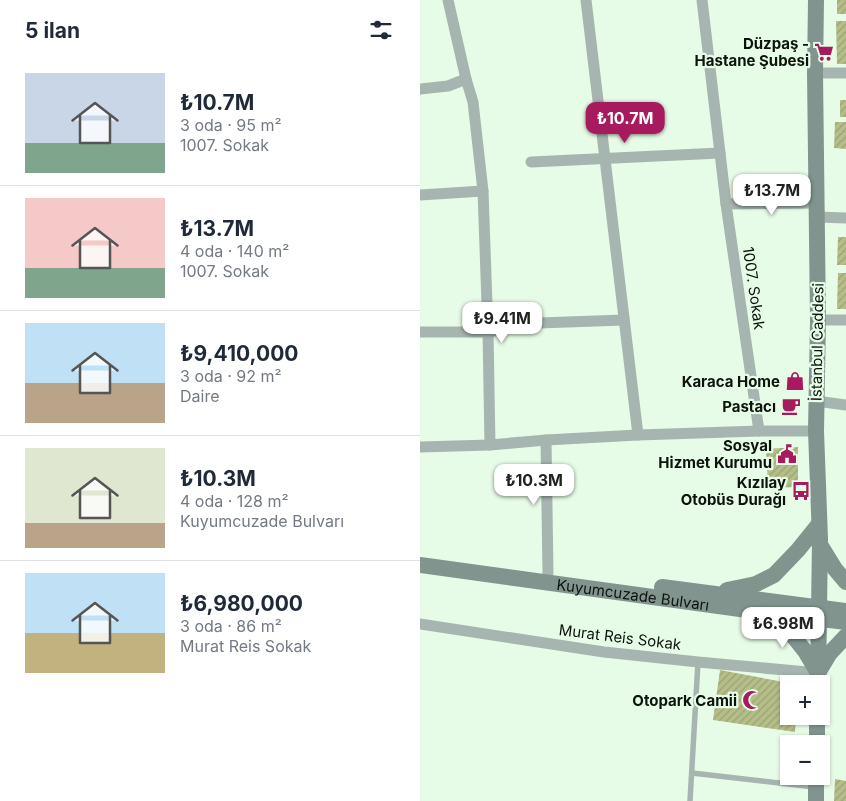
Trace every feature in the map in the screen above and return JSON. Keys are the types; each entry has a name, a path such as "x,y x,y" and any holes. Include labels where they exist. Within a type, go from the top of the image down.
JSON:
{"main road":[{"name":"İstanbul Caddesi","path":"816,0 818,675"},
{"path":"709,593 739,589 756,584 774,575 819,524"},
{"path":"819,543 835,569 846,582"},
{"name":"Kuyumcuzade Bulvarı","path":"420,554 709,593 818,613 846,622"},
{"name":"Kuyumcuzade Bulvarı","path":"420,565 762,612 818,613 846,611"},
{"path":"762,612 789,631 804,651 816,675"},
{"path":"819,675 830,653 846,636"}],"street":[{"path":"448,0 466,79 474,102 483,191 490,445"},
{"path":"586,0 638,435"},
{"name":"1007. Sokak","path":"702,0 726,204 760,431"},
{"path":"815,73 846,73"},
{"path":"420,89 448,86 466,79"},
{"path":"531,162 720,153"},
{"path":"420,195 483,191"},
{"path":"726,204 817,210 846,218"},
{"path":"420,332 488,332 539,323 624,320"},
{"path":"818,320 846,320"},
{"path":"816,401 846,405"},
{"path":"420,447 490,445 638,435 816,431"},
{"path":"546,440 548,572"},
{"name":"Murat Reis Sokak","path":"420,624 604,652 796,675"}],"lane":[{"path":"690,801 698,662"},
{"path":"692,773 816,788"}],"building":[{"path":"837,0 846,0 846,14 837,14"},
{"path":"836,21 846,21 846,64 837,64"},
{"path":"840,100 846,100 846,117 840,117"},
{"path":"835,122 846,122 846,149 834,148"},
{"path":"838,237 846,237 846,265 837,265"},
{"path":"838,273 846,273 846,309 837,309"},
{"path":"798,447 798,487 768,488 766,449"},
{"name":"Otopark Camii","path":"720,670 780,681 780,725 795,725 795,732 713,720"},
{"path":"835,779 846,781 846,801 834,801"}],"place":[{"name":"Düzpaş - Hastane Şubesi","path":"824,52"},
{"name":"Karaca Home","path":"795,381"},
{"name":"Pastacı","path":"791,406"},
{"name":"Sosyal Hizmet Kurumu","path":"787,454"},
{"name":"Kızılay Otobüs Durağı","path":"801,491"},
{"name":"Otopark Camii","path":"752,700"}]}
